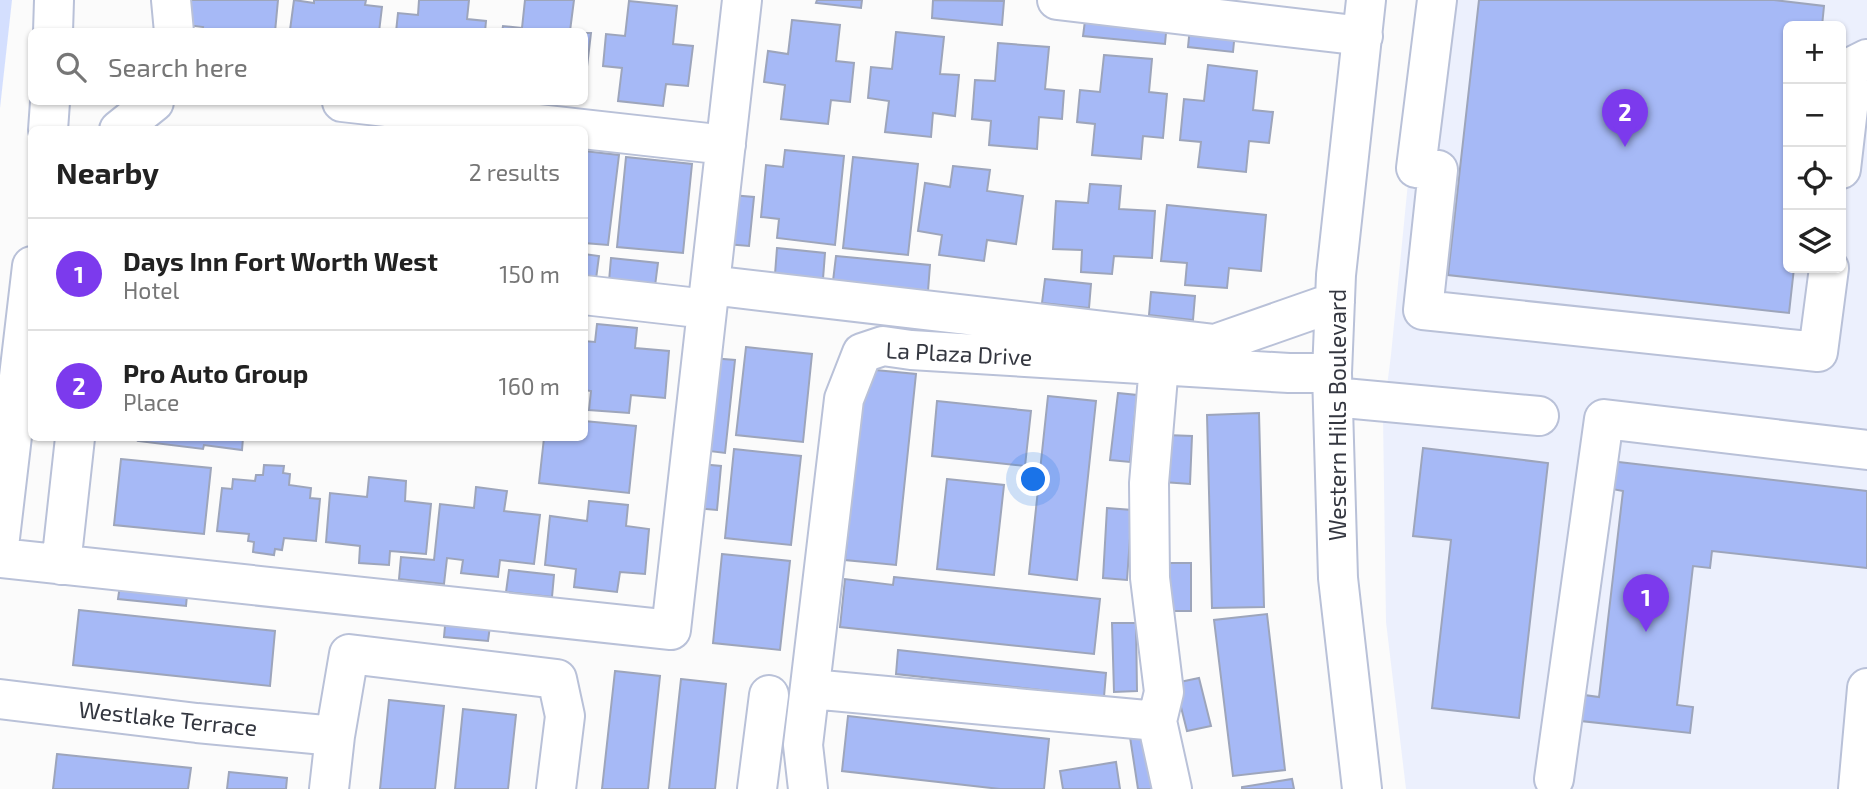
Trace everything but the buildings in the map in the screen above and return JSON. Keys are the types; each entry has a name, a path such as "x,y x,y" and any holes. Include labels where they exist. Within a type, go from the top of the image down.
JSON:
{"street":[{"path":"52,28 54,0"},
{"path":"172,0 174,28"},
{"path":"0,558 671,630 742,0"},
{"path":"1057,0 1365,18"},
{"path":"1437,0 1416,168 1438,170 1423,310 1818,352 1828,273"},
{"name":"Western Hills Boulevard","path":"1362,789 1338,578 1332,385 1335,302 1365,18"},
{"path":"1844,147 1853,66 1867,59"},
{"path":"48,126 50,105"},
{"path":"124,126 150,105"},
{"path":"369,105 556,126"},
{"path":"588,130 726,145"},
{"path":"0,538 24,395 20,276"},
{"path":"588,295 709,297 1215,344 1335,302"},
{"name":"La Plaza Drive","path":"808,789 803,745 844,400 862,353 883,346 911,350 1289,373 1332,385 1539,416"},
{"path":"1159,365 1149,483 1150,578 1164,692 1157,721 1172,789"},
{"path":"1553,779 1604,419 1867,450"},
{"path":"61,565 75,441"},
{"path":"329,789 349,654 557,679 565,716 555,789"},
{"path":"1858,789 1867,688"},
{"path":"811,689 1157,721"},
{"path":"757,789 769,695"},
{"name":"Westlake Terrace","path":"0,699 197,723 335,736"}],"shaded area":[{"path":"0,0 12,0 0,108"},
{"path":"1426,0 1867,0 1867,789 1406,789 1386,622 1383,417"}],"place":[{"name":"Pro Auto Group","path":"1625,147"},
{"name":"Days Inn Fort Worth West","path":"1646,632"}]}
